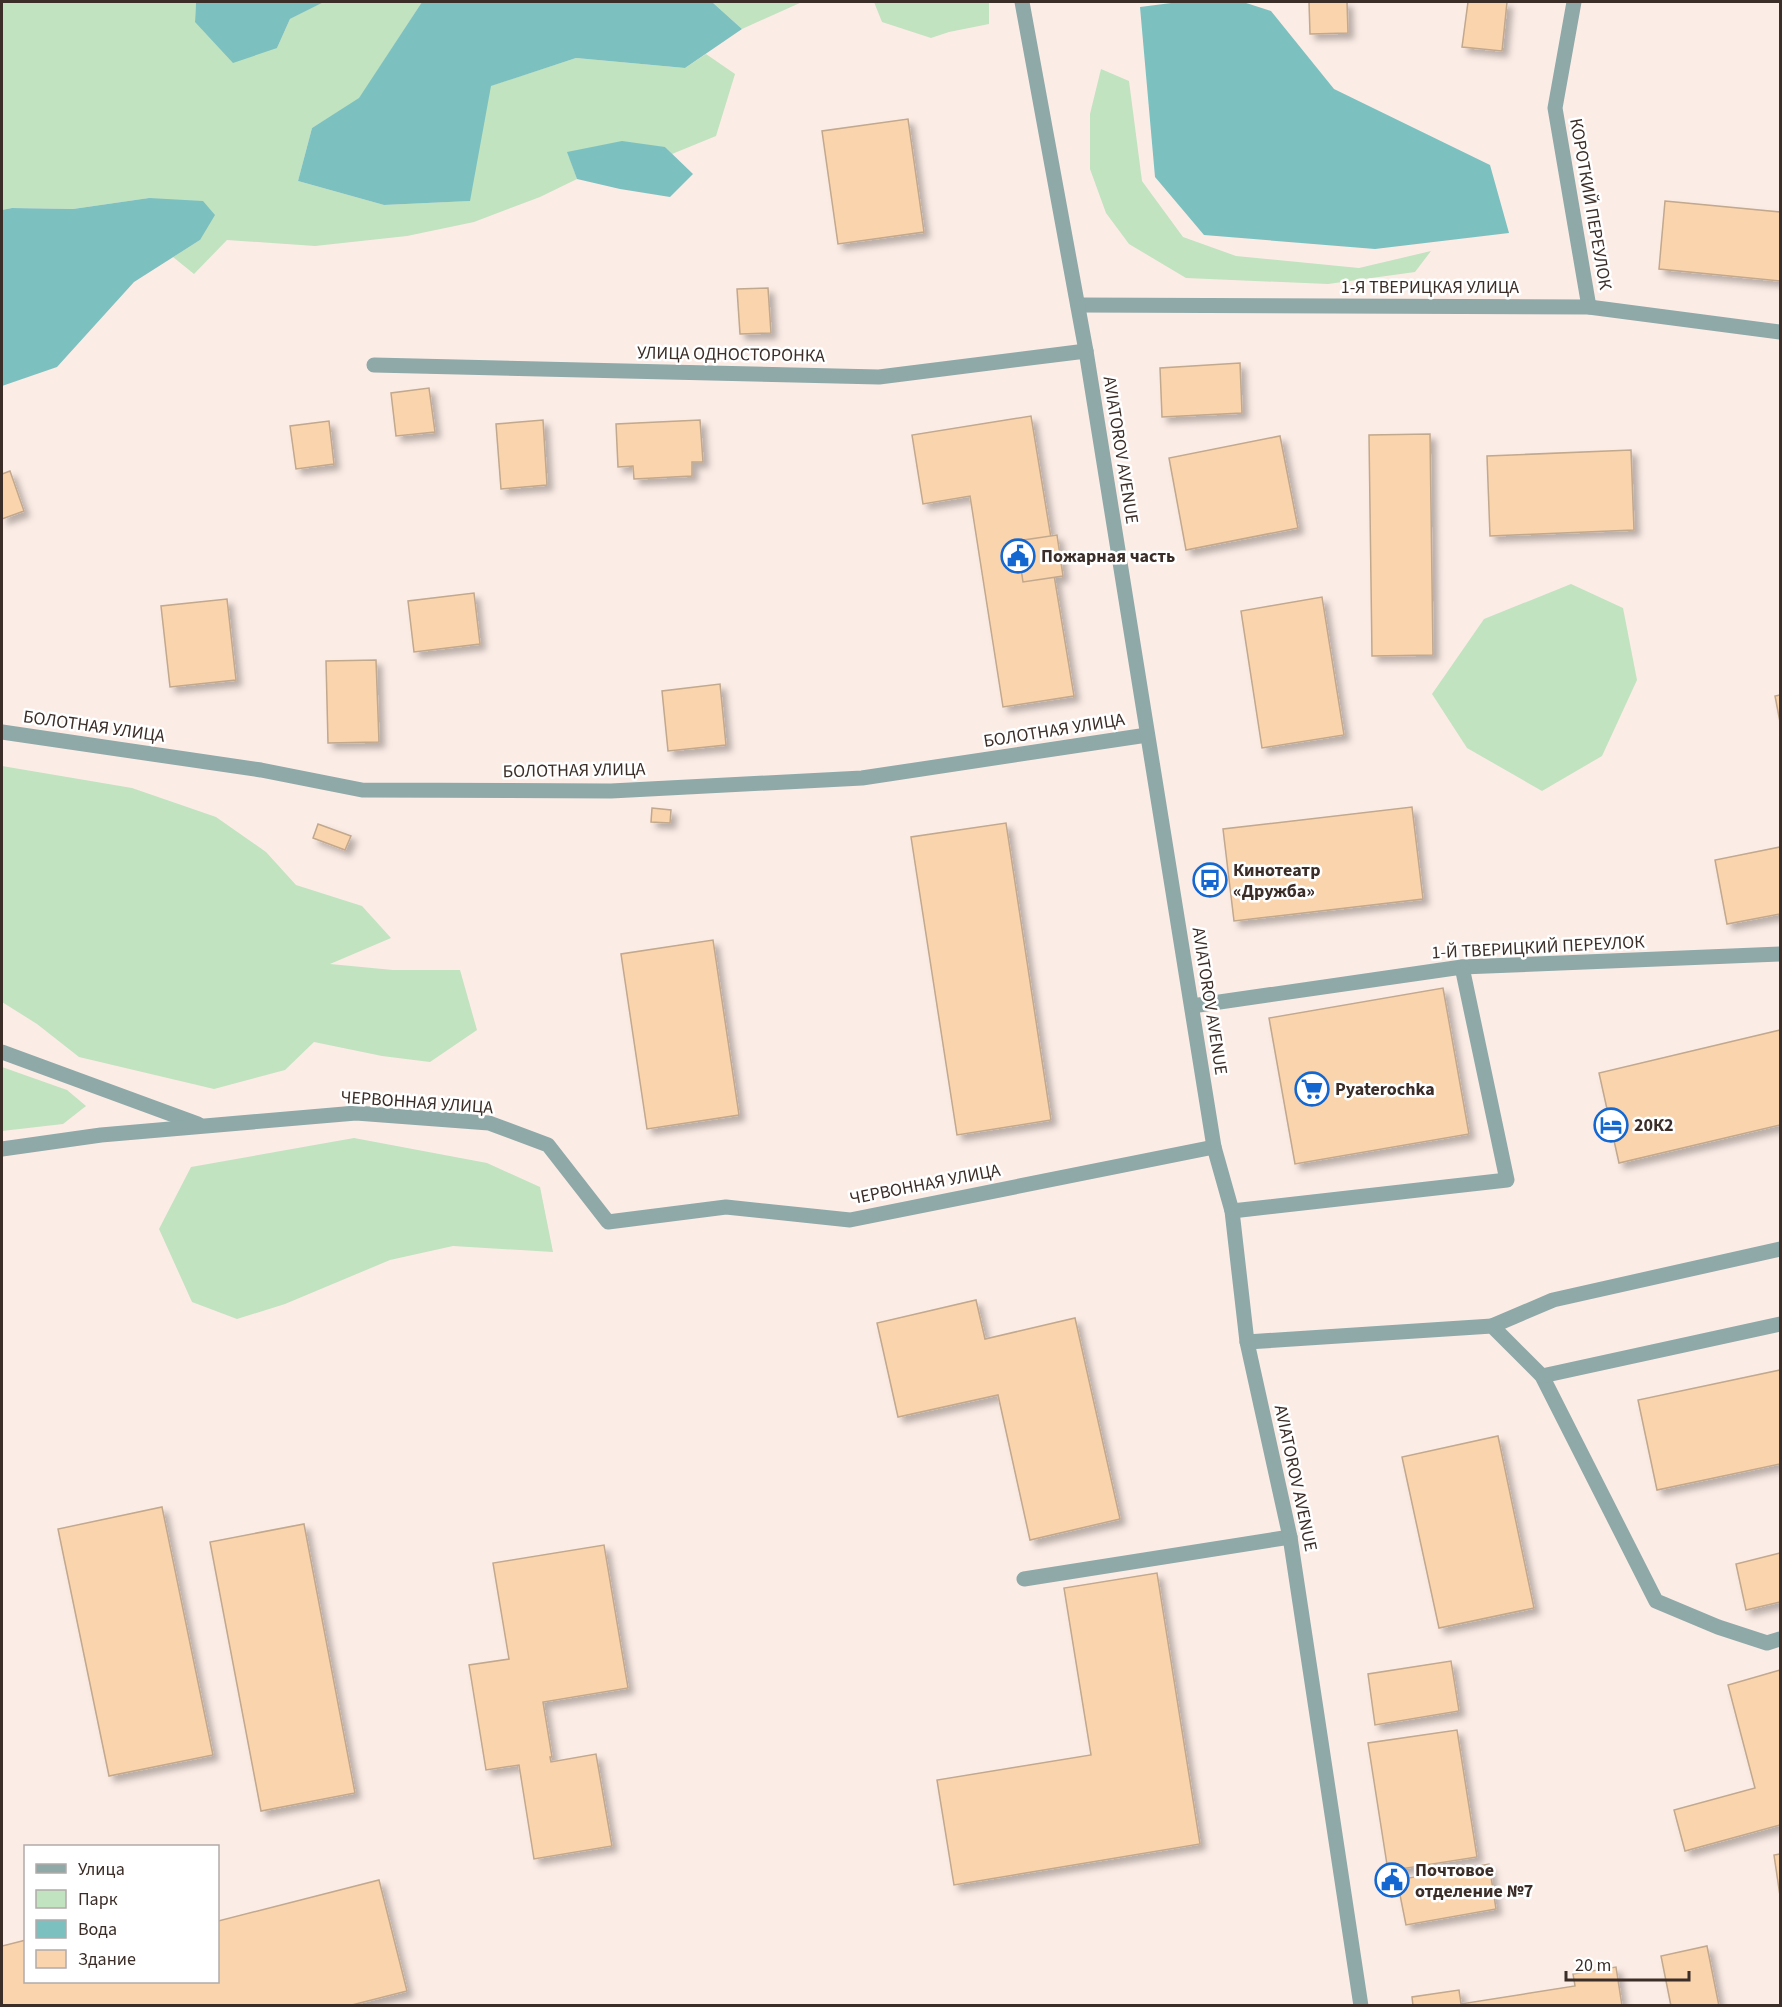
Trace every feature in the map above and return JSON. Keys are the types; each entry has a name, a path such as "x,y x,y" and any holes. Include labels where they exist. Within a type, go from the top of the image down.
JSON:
{"street":[{"name":"AVIATOROV AVENUE","path":"1022,2 1086,351 1215,1147 1232,1211 1247,1342 1290,1537 1361,2006"},
{"name":"КОРОТКИЙ ПЕРЕУЛОК","path":"1574,2 1555,108 1589,307"},
{"name":"1-Я ТВЕРИЦКАЯ УЛИЦА","path":"1078,305 1589,307 1780,332"},
{"name":"УЛИЦА ОДНОСТОРОНКА","path":"374,365 879,377 1086,351"},
{"name":"БОЛОТНАЯ УЛИЦА","path":"2,732 261,770 362,790 587,791 862,778 1147,735"},
{"name":"1-Й ТВЕРИЦКИЙ ПЕРЕУЛОК","path":"1192,1006 1462,967 1780,954"},
{"path":"1232,1211 1507,1180 1462,967"},
{"path":"2,1052 204,1126"},
{"name":"ЧЕРВОННАЯ УЛИЦА","path":"2,1149 101,1135 356,1113 489,1123 548,1145 608,1222 726,1207 850,1220 1215,1147"},
{"path":"1247,1342 1492,1326 1553,1300 1780,1249"},
{"path":"1542,1376 1780,1324"},
{"path":"1492,1326 1542,1376 1656,1601 1718,1627 1767,1643 1780,1639"},
{"path":"1024,1579 1290,1537"}],"green space":[{"path":"2,2 196,2 195,22 277,48 290,19 324,2 422,2 359,99 312,128 298,181 384,205 469,201 490,86 576,58 685,68 706,54 735,74 716,136 672,154 665,147 568,153 577,179 540,197 474,222 407,236 315,246 227,240 194,274 173,257 200,240 149,198 73,209 12,208 2,210"},
{"path":"712,2 802,2 742,29"},
{"path":"874,2 989,2 989,24 931,38 882,22"},
{"path":"1101,69 1129,81 1142,181 1183,237 1236,256 1359,268 1431,251 1415,272 1328,284 1186,278 1129,244 1106,213 1090,169 1090,114"},
{"path":"1571,584 1623,608 1637,680 1602,756 1542,791 1467,748 1432,694 1484,619"},
{"path":"2,766 132,788 216,817 266,852 296,885 362,906 391,938 330,964 393,970 460,970 477,1030 430,1062 382,1056 314,1042 285,1070 214,1089 79,1057 37,1024 2,1002"},
{"path":"2,1067 67,1090 86,1106 63,1124 2,1131"},
{"path":"354,1138 487,1163 540,1187 553,1252 453,1246 390,1260 285,1304 237,1319 192,1302 159,1229 191,1167"}],"water":[{"path":"196,2 324,2 290,19 277,48 233,63 195,22"},
{"path":"422,2 712,2 742,29 685,68 576,58 491,86 470,201 384,205 298,181 312,128 359,98"},
{"path":"1179,2 1243,2 1271,11 1334,89 1490,165 1509,233 1375,249 1204,235 1155,177 1140,7"},
{"path":"622,141 665,147 693,174 670,197 577,179 567,152"},
{"path":"149,198 203,201 215,215 200,240 134,282 57,367 2,386 2,210 12,208 73,209"}],"building":[{"path":"1309,2 1347,2 1348,33 1310,34"},
{"path":"1468,2 1507,2 1502,51 1462,47"},
{"path":"908,119 924,232 838,244 822,131"},
{"path":"1665,201 1780,212 1780,281 1659,269"},
{"path":"768,288 771,333 740,334 737,289"},
{"path":"1240,363 1242,413 1162,417 1160,368"},
{"path":"429,388 435,432 396,436 391,393"},
{"name":"Пожарная часть","path":"1031,416 1051,538 1055,538 1060,574 1054,575 1074,696 1003,707 970,496 923,504 912,435"},
{"path":"543,420 547,485 501,489 496,424"},
{"path":"700,420 703,462 692,462 692,476 634,479 633,466 618,467 616,424"},
{"path":"329,421 334,464 296,469 290,426"},
{"path":"1430,434 1433,655 1372,656 1369,435"},
{"path":"1280,436 1298,528 1186,550 1169,458"},
{"path":"1631,450 1634,530 1490,536 1487,456"},
{"path":"10,471 24,511 2,519 2,474"},
{"path":"1057,535 1063,576 1023,582 1017,541"},
{"path":"474,593 480,644 414,652 408,601"},
{"path":"1322,597 1344,735 1262,748 1241,611"},
{"path":"227,599 236,680 170,687 161,606"},
{"path":"376,660 379,742 328,743 326,661"},
{"path":"720,684 726,745 668,751 662,691"},
{"path":"1780,695 1780,722 1775,696"},
{"path":"1412,807 1423,899 1234,921 1223,829"},
{"path":"652,808 671,810 670,823 651,822"},
{"path":"1006,823 1051,1120 957,1135 911,837"},
{"path":"318,824 351,836 345,850 313,838"},
{"path":"1780,847 1780,914 1727,924 1715,860"},
{"path":"713,940 739,1115 647,1129 621,954"},
{"path":"1443,988 1469,1134 1295,1164 1269,1018"},
{"path":"1780,1030 1780,1125 1619,1163 1599,1073"},
{"path":"976,1300 985,1339 1075,1318 1120,1519 1030,1540 998,1395 898,1417 877,1323"},
{"path":"1780,1370 1780,1464 1657,1490 1638,1400"},
{"path":"1498,1436 1534,1608 1439,1628 1402,1457"},
{"path":"162,1507 213,1755 109,1776 58,1529"},
{"path":"304,1524 355,1793 261,1811 210,1542"},
{"path":"604,1545 628,1688 543,1702 551,1762 596,1754 612,1846 534,1859 519,1765 486,1770 469,1665 509,1659 493,1563"},
{"path":"1780,1553 1780,1602 1746,1610 1736,1564"},
{"path":"1157,1573 1200,1844 954,1885 937,1780 1091,1755 1064,1588"},
{"path":"1451,1661 1459,1711 1375,1725 1368,1674"},
{"path":"1780,1670 1780,1825 1685,1851 1674,1810 1755,1788 1728,1685"},
{"path":"1457,1730 1477,1857 1388,1871 1368,1743"},
{"path":"1780,1854 1780,1896 1774,1855"},
{"path":"1489,1864 1496,1909 1406,1925 1397,1880"},
{"path":"379,1880 407,1991 348,2006 2,2006 2,1946 24,1940 24,1983 219,1983 219,1921"},
{"path":"1707,1946 1719,2006 1671,2006 1661,1956"},
{"path":"1616,1967 1622,2006 1413,2006 1412,1997 1459,1990 1461,2004 1575,1986 1573,1974"}],"place":[{"name":"Пожарная часть","path":"1018,556"},
{"name":"Кинотеатр «Дружба»","path":"1210,880"},
{"name":"Pyaterochka","path":"1312,1089"},
{"name":"20К2","path":"1611,1125"},
{"name":"Почтовое отделение №7","path":"1392,1880"}]}
